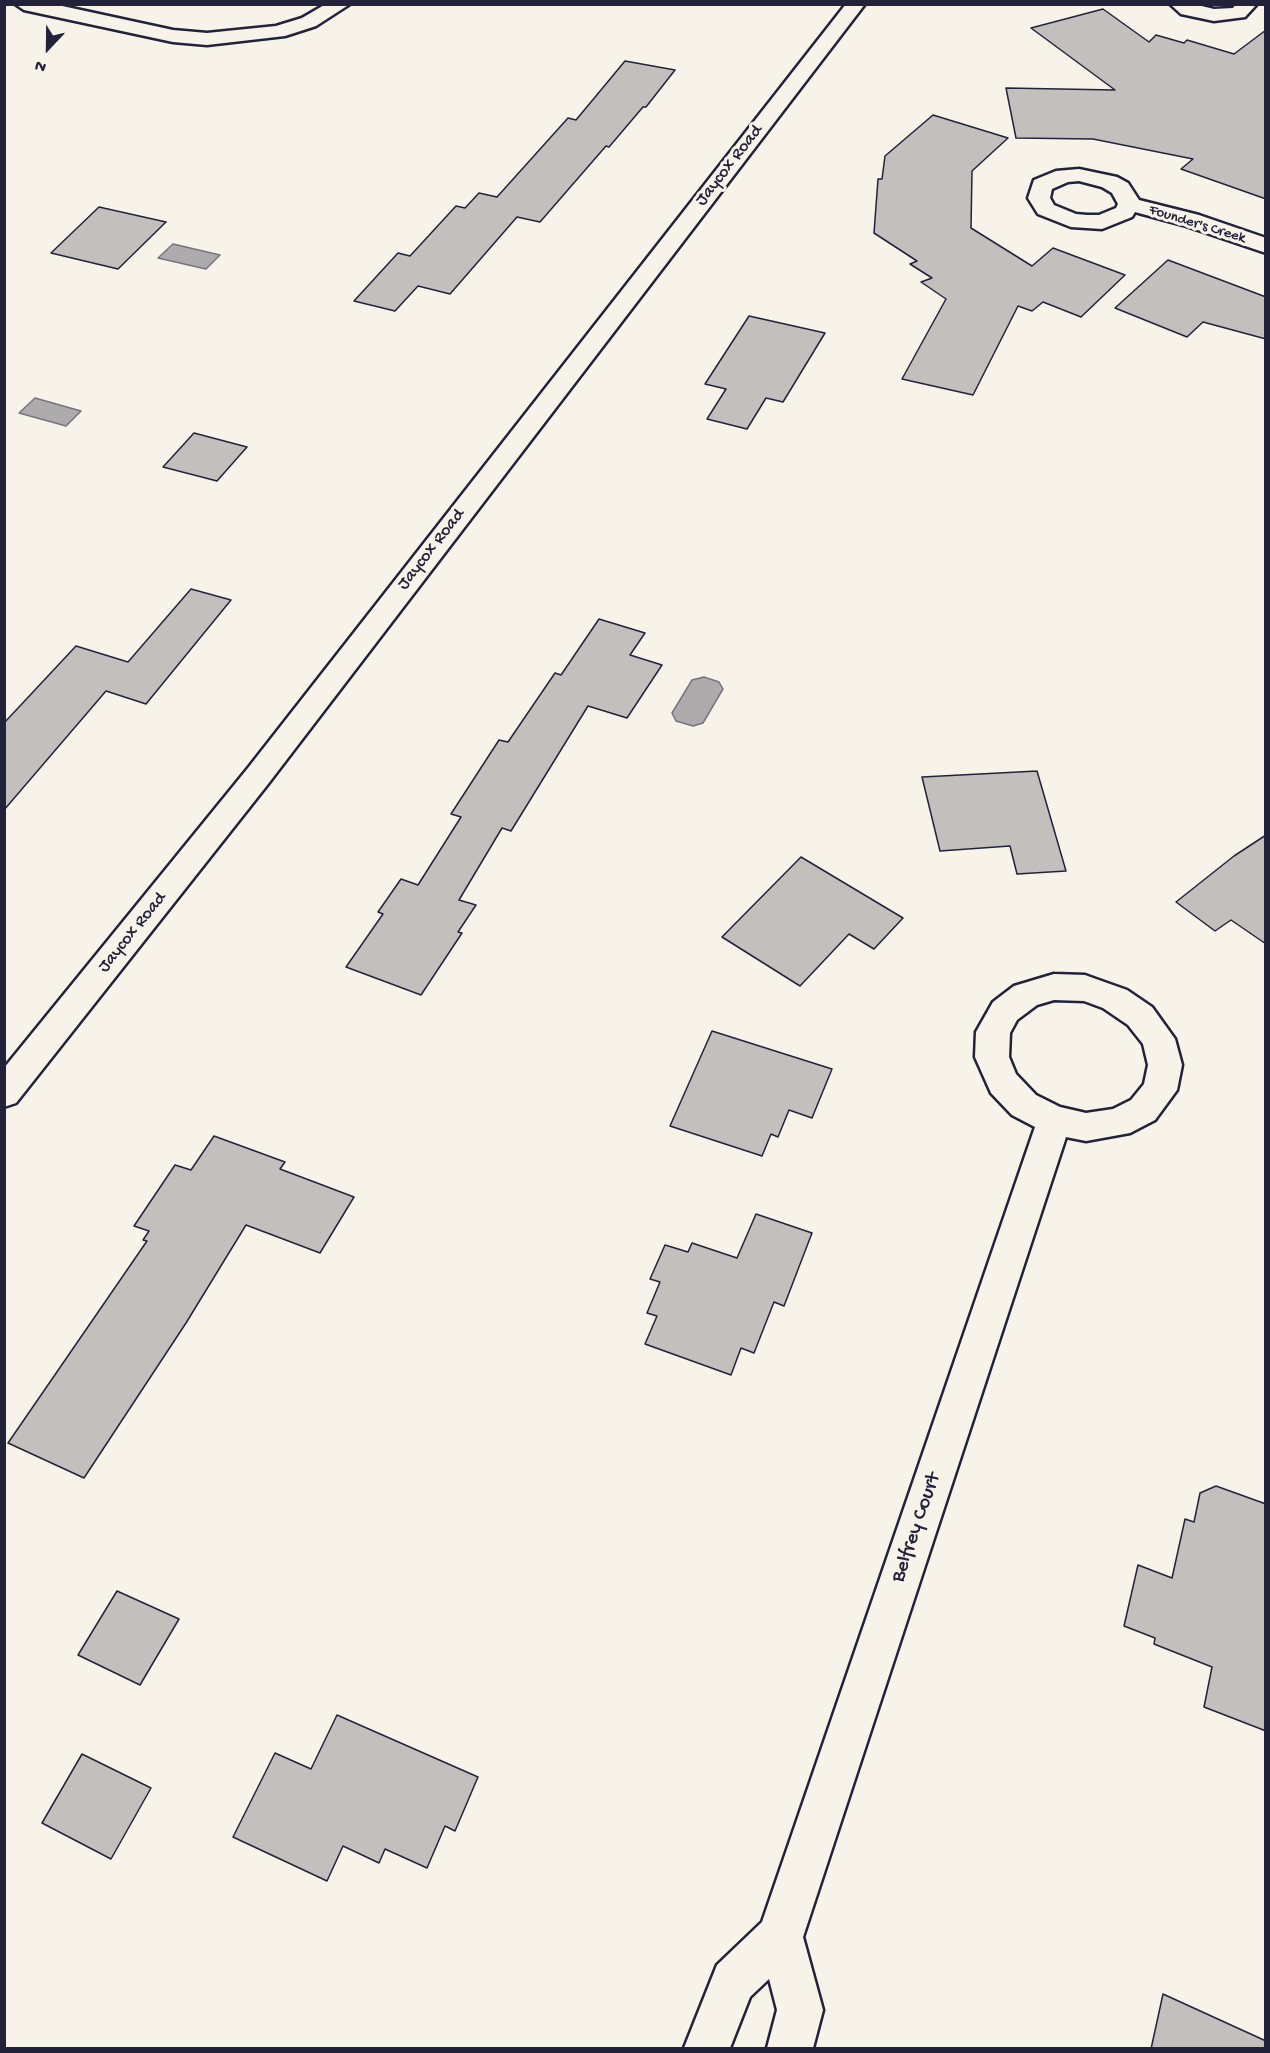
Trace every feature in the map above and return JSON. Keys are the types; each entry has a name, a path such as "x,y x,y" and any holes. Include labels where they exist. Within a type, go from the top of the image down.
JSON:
{"street":[{"path":"24,4 173,36 207,39 278,32 309,22 341,4"},
{"name":"Jaycox Road","path":"4,1094 258,776 856,4"},
{"path":"1179,4 1188,10 1214,15 1238,13 1247,6 1266,16"},
{"name":"Founder's Creek","path":"1129,204 1191,220 1266,246"},
{"path":"1054,987 1085,988 1115,999 1140,1016 1158,1039 1165,1065 1160,1090 1143,1110 1118,1123 1086,1127 1054,1120 1024,1105 1004,1083 992,1057 993,1032 1005,1011 1026,995 1054,987"},
{"name":"Belfrey Court","path":"707,2049 733,1981 780,1937 1054,1120"},
{"path":"780,1937 800,2010 790,2049"}],"shaded area":[{"path":"173,244 220,255 206,269 158,258"},
{"path":"35,398 81,411 66,426 19,413"},
{"path":"704,677 719,682 723,689 703,723 693,726 676,721 672,713 692,680"}],"building":[{"path":"1103,9 1149,42 1156,35 1184,43 1187,40 1234,54 1266,30 1266,199 1181,169 1193,159 1093,139 1016,138 1006,88 1115,90 1031,28"},
{"path":"625,61 675,70 646,107 643,107 609,147 606,146 540,222 517,217 450,294 418,286 395,311 354,301 398,253 410,256 456,206 465,208 479,193 497,197 568,118 576,120"},
{"path":"933,115 1008,138 972,171 971,228 1032,266 1053,248 1125,275 1081,317 1043,302 1032,311 1018,306 973,395 902,379 946,299 921,282 932,278 910,264 917,261 874,233 878,179 882,179 885,156"},
{"path":"99,207 166,222 118,269 51,253"},
{"path":"1168,260 1266,297 1266,339 1203,322 1187,337 1115,308"},
{"path":"749,316 825,333 783,402 766,398 747,429 707,419 726,389 705,384"},
{"path":"194,433 247,447 217,481 163,467"},
{"path":"191,589 231,600 146,704 106,691 4,810 4,723 76,646 128,662"},
{"path":"599,619 645,633 630,655 662,665 627,718 588,706 511,831 502,828 459,900 476,905 458,932 462,933 421,995 346,967 383,914 378,912 401,879 418,885 461,817 451,814 499,740 508,742 555,673 561,675"},
{"path":"1037,771 1066,871 1017,874 1010,846 940,851 922,777"},
{"path":"1266,835 1266,944 1231,920 1215,931 1176,902 1234,856"},
{"path":"801,857 903,918 874,949 849,934 800,986 722,937"},
{"path":"712,1031 832,1069 812,1118 789,1110 778,1137 771,1134 762,1156 670,1126"},
{"path":"214,1136 285,1162 280,1169 354,1197 320,1253 246,1225 186,1323 84,1478 8,1443 147,1241 143,1240 149,1231 134,1226 175,1165 191,1170"},
{"path":"756,1214 812,1233 784,1306 774,1302 754,1353 741,1348 731,1375 645,1344 657,1316 647,1313 660,1282 650,1279 665,1245 688,1252 692,1243 737,1258"},
{"path":"1216,1486 1266,1504 1266,1731 1204,1707 1212,1667 1154,1644 1155,1638 1124,1626 1138,1565 1172,1578 1185,1519 1194,1522 1200,1493"},
{"path":"117,1591 179,1619 140,1685 78,1655"},
{"path":"337,1715 478,1777 455,1831 445,1826 427,1868 385,1849 379,1863 343,1846 327,1881 233,1837 275,1753 311,1769"},
{"path":"82,1754 151,1788 111,1859 42,1823"},
{"path":"1163,1994 1266,2041 1266,2049 1151,2049"}]}
